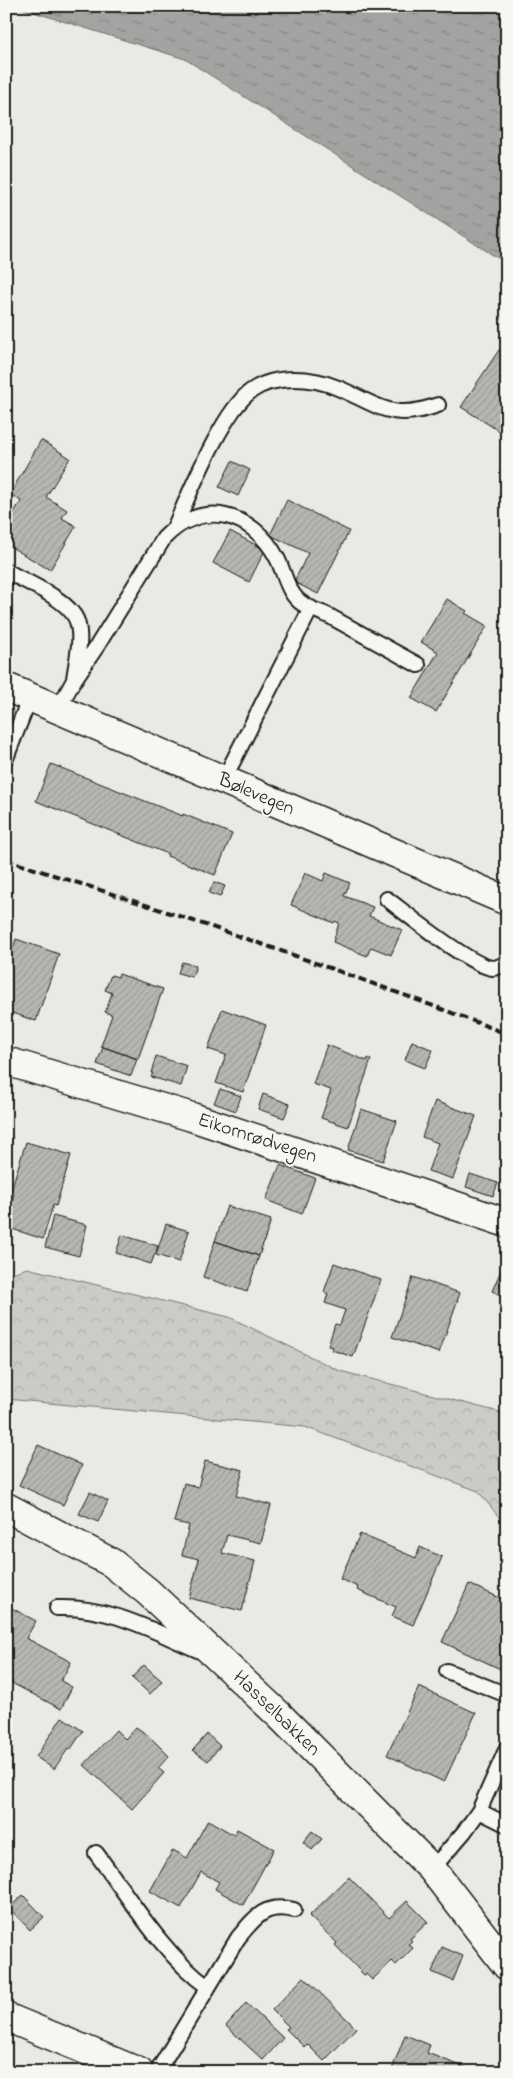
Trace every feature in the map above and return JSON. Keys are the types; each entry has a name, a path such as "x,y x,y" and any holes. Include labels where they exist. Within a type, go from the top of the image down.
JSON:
{"street":[{"name":"Bølevegen","path":"18,692 507,901"},
{"name":"Eikornrødvegen","path":"6,1061 192,1117 507,1223"},
{"name":"Hasselbakken","path":"6,1507 112,1563 148,1592 279,1715 432,1869 507,1966"},
{"path":"6,2016 139,2072"}],"lane":[{"path":"58,709 74,680 164,538 175,526 201,467 231,414 250,392 260,386 288,379 304,378 337,387 381,409 399,413 422,411 438,405"},
{"path":"175,526 188,519 211,514 229,516 244,522 261,536 277,558 291,591 302,604 418,665"},
{"path":"6,571 55,598 69,608 78,623 79,640 74,680"},
{"path":"223,780 311,608"},
{"path":"6,758 18,692"},
{"path":"387,899 465,956 483,966 494,968 507,963"},
{"path":"57,1608 78,1607 116,1615 221,1660"},
{"path":"447,1671 507,1695"},
{"path":"432,1869 464,1832 478,1811 507,1748"},
{"path":"478,1811 507,1825"},
{"path":"96,1853 166,1948 195,1978 208,1987"},
{"path":"157,2072 238,1938 253,1919 267,1909 281,1907 294,1910"}],"green space":[{"path":"27,1268 229,1317 340,1371 507,1414 507,1527 478,1491 305,1427 6,1399 6,1275"}],"water":[{"path":"14,6 507,6 507,264 185,59"}],"building":[{"path":"499,350 507,355 507,436 461,407"},
{"path":"41,440 70,458 46,497 67,510 62,518 76,526 50,570 6,544 6,525 21,501 10,494"},
{"path":"232,461 250,470 238,496 219,487"},
{"path":"287,500 349,531 318,594 294,582 308,553 270,535"},
{"path":"230,531 265,550 249,582 213,563"},
{"path":"447,599 467,611 465,613 487,626 436,712 411,698 438,652 421,642"},
{"path":"51,764 232,834 215,875 36,801"},
{"path":"305,873 323,881 326,873 350,883 344,896 373,907 369,916 402,930 391,955 371,947 367,956 333,942 339,923 335,921 334,923 291,905"},
{"path":"214,882 225,886 220,897 209,893"},
{"path":"16,939 59,954 36,1021 6,1011 6,969"},
{"path":"182,962 196,966 192,977 178,973"},
{"path":"119,974 163,989 138,1059 101,1046 112,1015 105,1012 112,993 105,990 111,975 118,977"},
{"path":"222,1009 266,1025 243,1092 216,1083 226,1055 208,1049"},
{"path":"412,1041 433,1050 425,1068 405,1060"},
{"path":"327,1045 367,1061 368,1058 371,1060 348,1127 321,1118 331,1090 313,1084"},
{"path":"103,1047 137,1059 131,1076 97,1064"},
{"path":"156,1056 187,1066 181,1086 151,1077"},
{"path":"220,1089 241,1096 236,1111 214,1103"},
{"path":"263,1094 290,1104 284,1118 258,1109"},
{"path":"435,1101 476,1116 453,1179 428,1171 438,1143 422,1137"},
{"path":"361,1109 397,1121 383,1161 348,1150"},
{"path":"26,1142 71,1155 56,1206 53,1205 43,1239 6,1227 6,1219 14,1194 10,1193"},
{"path":"280,1165 315,1178 302,1214 266,1200"},
{"path":"470,1174 498,1183 493,1196 466,1187"},
{"path":"227,1206 271,1220 259,1256 215,1241"},
{"path":"53,1216 87,1225 79,1256 45,1247"},
{"path":"166,1224 189,1231 179,1262 156,1255"},
{"path":"122,1235 158,1246 151,1264 116,1253"},
{"path":"215,1241 259,1256 247,1292 203,1277"},
{"path":"334,1263 381,1280 353,1357 332,1350 333,1347 328,1346 335,1324 340,1325 345,1310 325,1303 328,1294 324,1292"},
{"path":"502,1268 507,1270 507,1298 492,1291"},
{"path":"413,1277 460,1293 439,1353 392,1337"},
{"path":"38,1445 82,1465 63,1505 19,1485"},
{"path":"205,1461 243,1470 236,1496 271,1505 261,1543 227,1535 222,1553 255,1561 242,1611 189,1598 199,1559 182,1555 189,1525 174,1522 184,1483 198,1487"},
{"path":"90,1492 108,1501 98,1522 79,1514"},
{"path":"360,1534 416,1558 420,1547 442,1557 413,1625 392,1616 396,1607 357,1590 358,1587 340,1579"},
{"path":"469,1584 507,1601 507,1672 442,1642"},
{"path":"6,1605 36,1621 26,1638 71,1662 61,1681 72,1687 61,1709 6,1680"},
{"path":"144,1665 162,1681 150,1694 132,1678"},
{"path":"419,1687 476,1713 444,1782 387,1755"},
{"path":"62,1717 83,1731 54,1769 36,1757"},
{"path":"136,1727 149,1736 169,1756 158,1768 164,1773 132,1809 84,1765 116,1730 125,1739"},
{"path":"207,1734 220,1746 208,1761 193,1750"},
{"path":"208,1820 234,1835 237,1829 274,1849 243,1905 215,1889 219,1882 201,1872 181,1908 150,1891 173,1850 187,1858"},
{"path":"312,1831 322,1839 312,1850 303,1842"},
{"path":"349,1877 389,1918 407,1901 428,1922 410,1939 412,1941 408,1944 413,1948 396,1965 392,1961 372,1980 366,1974 364,1975 335,1945 337,1943 309,1916"},
{"path":"23,1895 44,1917 30,1930 9,1908"},
{"path":"442,1947 463,1956 453,1981 432,1972"},
{"path":"304,1977 356,2028 324,2061 307,2044 304,2047 286,2029 289,2027 272,2010"},
{"path":"246,2003 283,2038 263,2060 226,2026"},
{"path":"405,2035 430,2045 427,2053 477,2072 391,2072"}],"railway":[{"path":"6,860 258,943 383,987 507,1034"}]}
